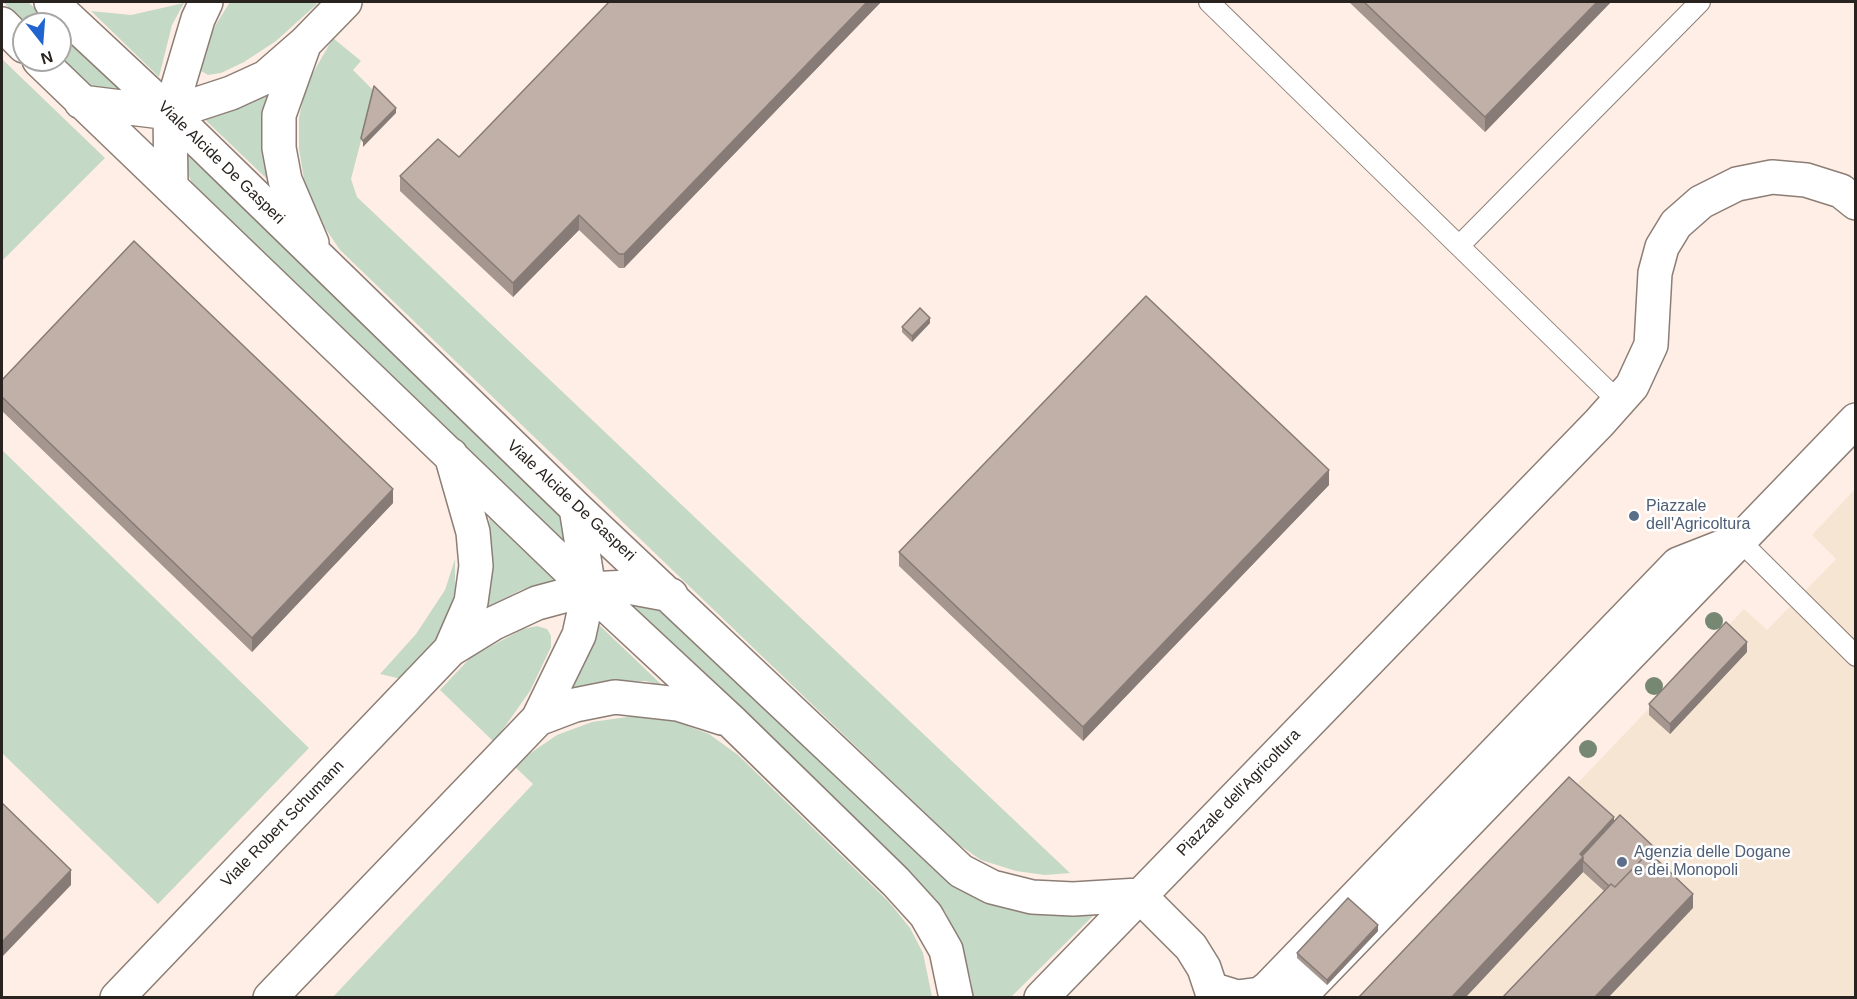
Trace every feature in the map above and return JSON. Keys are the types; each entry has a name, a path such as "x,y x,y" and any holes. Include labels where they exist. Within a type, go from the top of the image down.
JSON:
{"street":[{"name":"Viale Alcide De Gasperi","path":"51,2 170,113 576,508 671,595 961,871 992,887 1032,897 1072,899 1139,896"},
{"path":"171,186 170,113 198,19 206,2"},
{"path":"81,102 170,113 231,93 266,77 305,43 345,2"},
{"path":"305,43 279,114 279,148 285,180 319,258"},
{"path":"51,72 589,589 731,721 926,915 946,950 956,998"},
{"name":"Piazzale dell'Agricoltura","path":"1041,998 1632,386 1651,345 1655,273 1662,247 1676,224 1701,202 1737,184 1772,177 1806,180 1841,191 1856,203"},
{"path":"1298,998 1856,420"},
{"name":"Viale Robert Schumann","path":"450,454 473,532 476,566 471,602 450,650"},
{"path":"270,998 538,719 579,635 589,589 576,508"},
{"path":"1139,896 1191,947 1204,968 1212,993 1237,997 1260,994 1678,564 1739,540"},
{"name":"Viale Robert Schumann","path":"117,998 450,650 494,623 537,603 589,589 628,587 671,595"},
{"path":"538,719 575,705 615,697 678,704 731,721"}],"lane":[{"path":"1209,2 1618,401"},
{"path":"1459,246 1700,2"},
{"path":"1739,540 1856,656"}],"shaded area":[{"path":"1855,489 1855,997 1372,998 1744,609 1767,630 1836,559 1812,535"}],"green space":[{"path":"3,2 28,2 39,12 13,12"},
{"path":"230,2 314,2 317,4 276,41 244,62 221,73 208,75 201,71 199,62 205,42"},
{"path":"184,3 172,25 159,77 91,11 131,15"},
{"path":"333,38 361,61 353,70 374,91 351,179 357,197 1070,873 1045,875 1016,871 981,860 955,842 340,250 319,219 305,185 299,149 299,118 306,85"},
{"path":"72,43 120,89 92,87 72,68"},
{"path":"2,59 12,69 12,72 16,72 105,158 2,261"},
{"path":"271,83 264,105 261,131 267,179 197,112"},
{"path":"185,153 559,508 564,515 568,546 195,189 186,170"},
{"path":"2,450 309,748 158,904 2,753"},
{"path":"489,517 555,581 521,590 483,609 492,560"},
{"path":"455,559 455,591 448,618 432,649 406,680 380,674 416,634 445,590"},
{"path":"631,606 655,608 668,614 950,882 971,895 993,901 1090,912 1093,916 1011,997 973,997 971,980 961,944 946,913 931,894"},
{"path":"595,621 663,686 646,681 606,682 572,691 589,652"},
{"path":"537,626 547,629 551,636 551,647 530,691 494,742 440,690 471,657 523,629"},
{"path":"634,716 674,721 709,734 738,755 889,902 910,928 923,953 932,997 332,998 533,784 513,765 557,735 592,722"}],"building":[{"path":"609,2 867,2 624,254 619,254 579,215 513,283 400,176 438,139 459,157"},
{"path":"1364,2 1597,2 1485,117"},
{"path":"374,86 396,108 363,141 361,138"},
{"path":"134,241 393,489 252,638 2,397 2,380"},
{"path":"1146,296 1329,470 1083,727 899,552"},
{"path":"920,308 930,318 912,336 902,327"},
{"path":"1726,622 1747,642 1670,724 1649,704"},
{"path":"1569,777 1614,817 1580,854 1583,857 1451,998 1358,998"},
{"path":"2,803 71,870 2,942"},
{"path":"1620,815 1656,849 1651,854 1649,852 1615,887 1611,884 1609,886 1583,861 1582,856"},
{"path":"1649,852 1693,894 1594,998 1502,998 1611,884 1615,887"},
{"path":"1348,898 1378,925 1327,980 1297,953"}],"place":[{"name":"Piazzale dell'Agricoltura","path":"1634,516"},
{"name":"Agenzia delle Dogane e dei Monopoli","path":"1622,862"}]}
